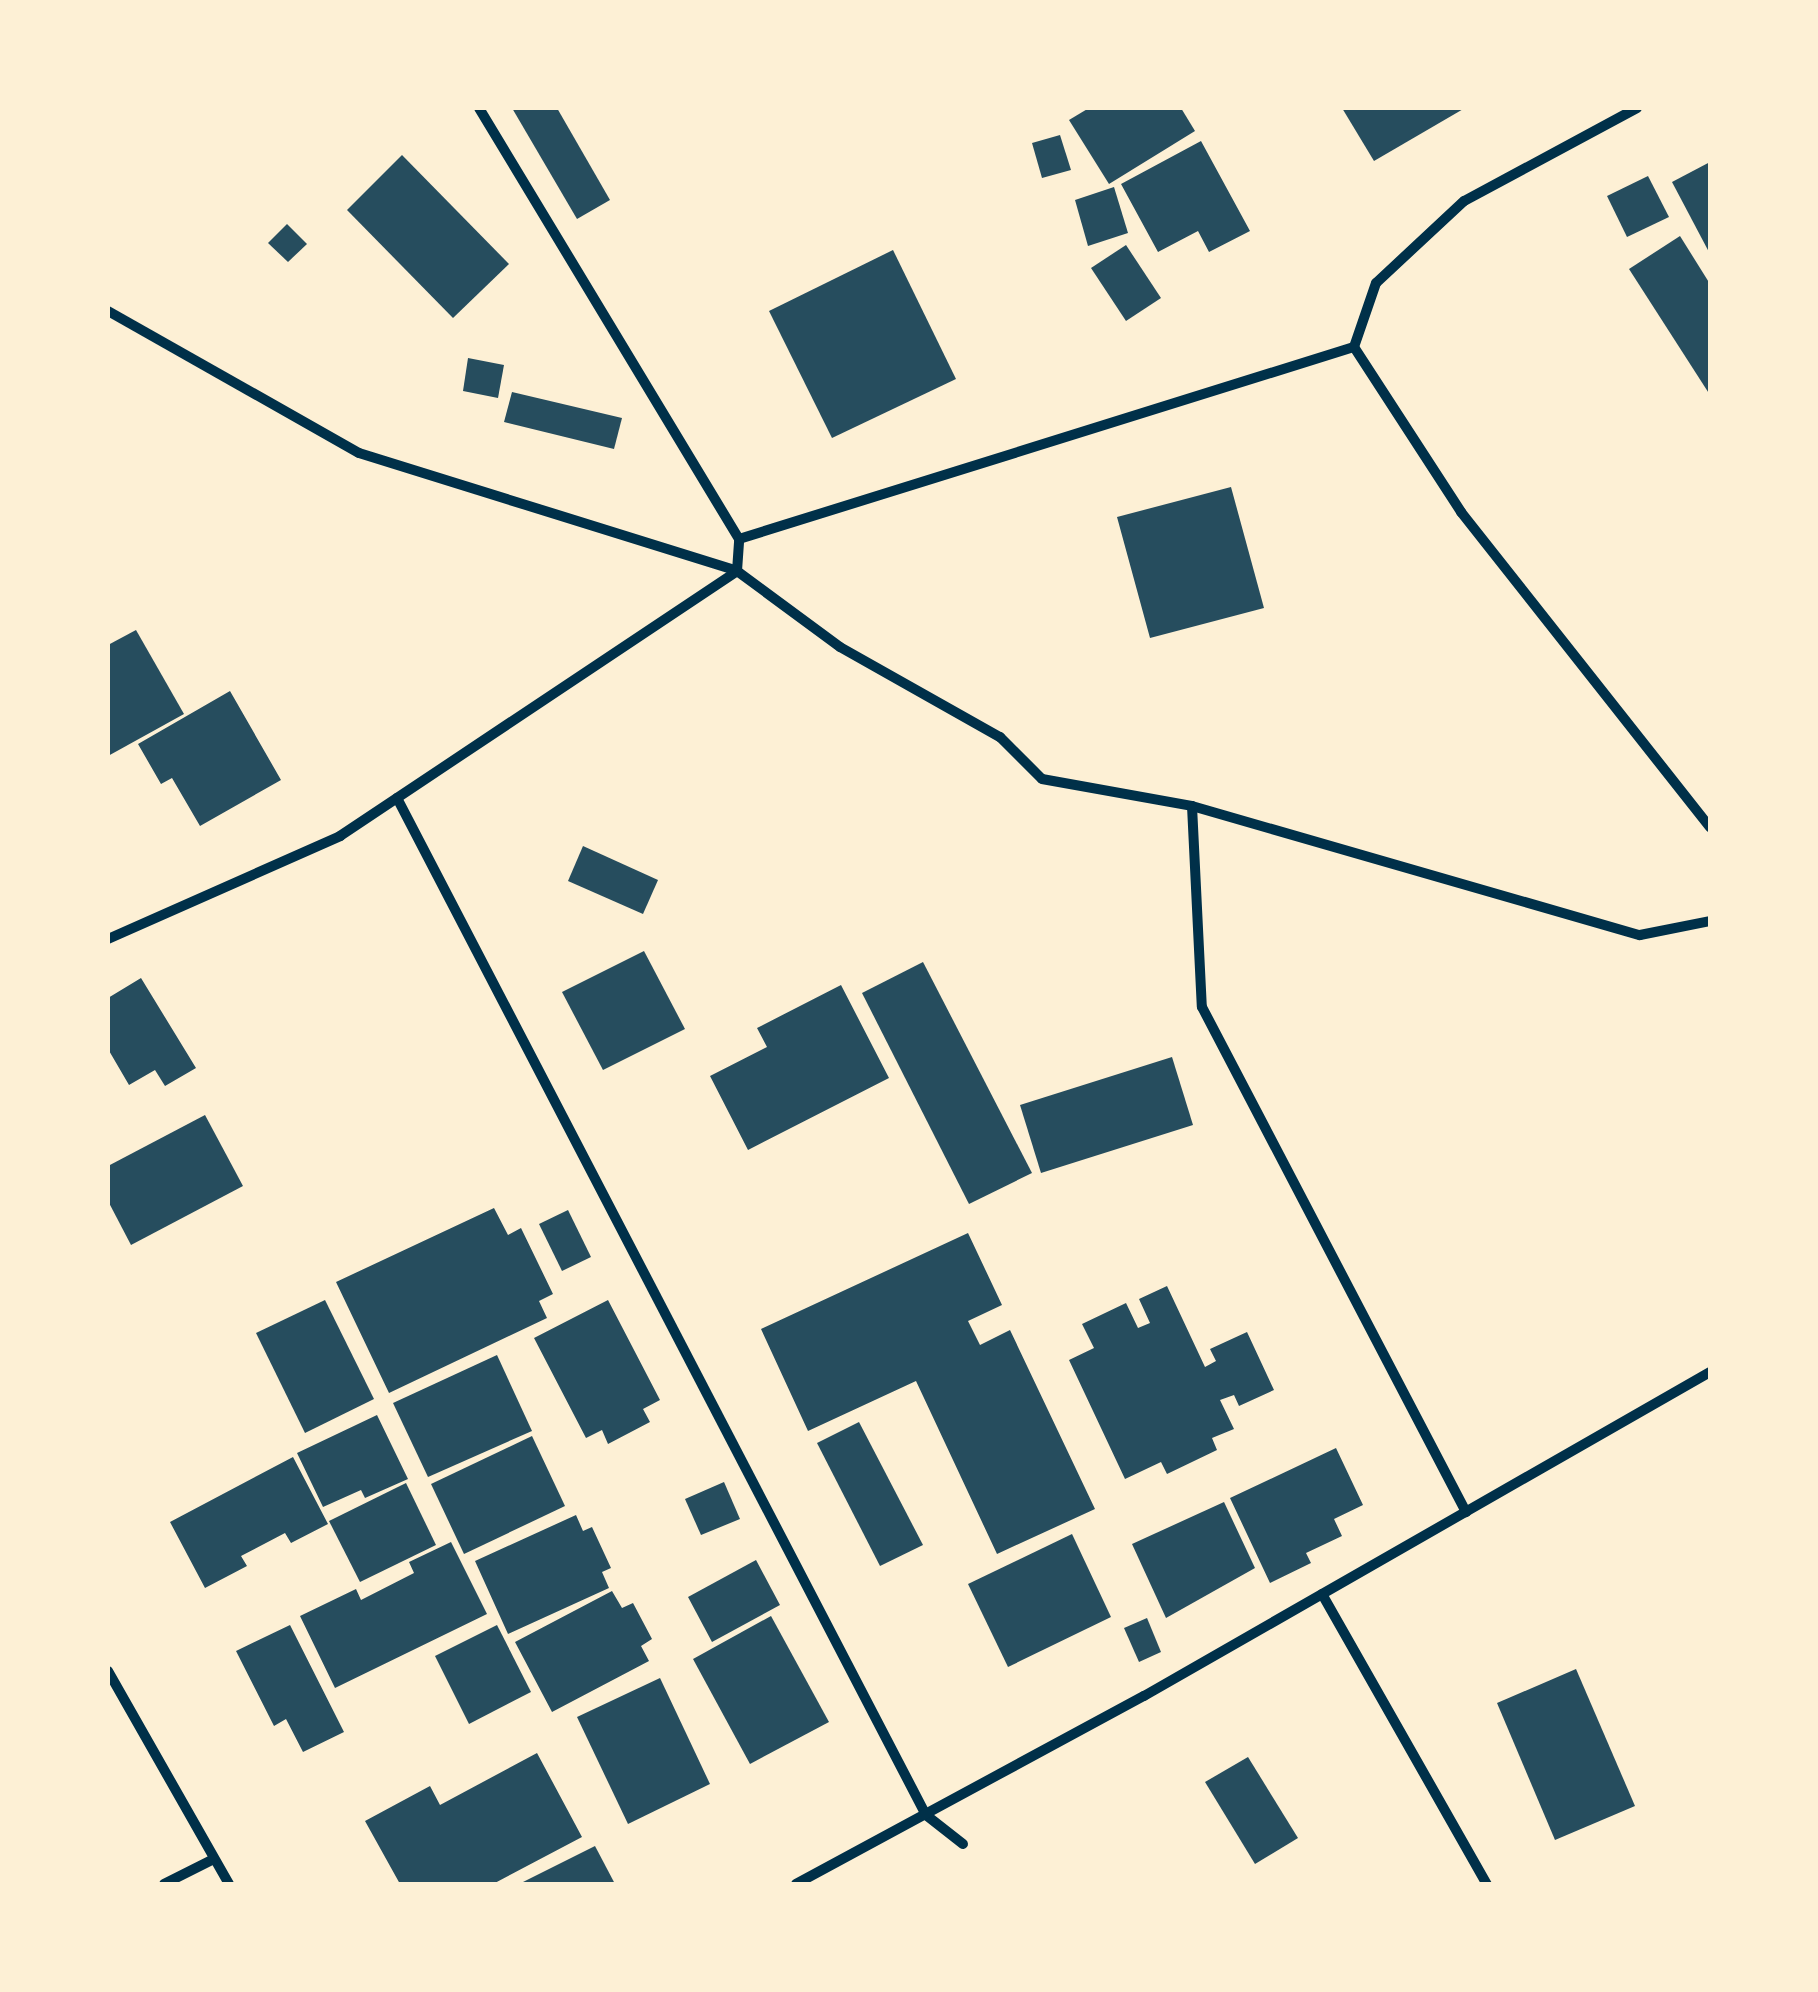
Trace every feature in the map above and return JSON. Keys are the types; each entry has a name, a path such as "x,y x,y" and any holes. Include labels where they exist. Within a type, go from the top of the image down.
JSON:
{"street":[{"path":"479,108 738,540 738,571"},
{"path":"1354,348 1376,283 1464,201 1637,108"},
{"path":"108,311 360,453 738,571 840,647 1000,737 1042,780 1192,806 1640,935 1710,921"},
{"path":"738,540 1354,348"},
{"path":"1354,348 1461,512 1710,828"},
{"path":"108,939 340,836 738,571"},
{"path":"397,798 926,1815 963,1844"},
{"path":"1192,806 1202,1007 1466,1512"},
{"path":"796,1884 1322,1594 1710,1372"},
{"path":"1322,1594 1487,1884"},
{"path":"108,1671 229,1884"},
{"path":"164,1884 212,1860"}],"building":[{"path":"512,108 557,108 610,200 577,219"},
{"path":"1089,108 1181,108 1195,131 1109,184 1069,120"},
{"path":"1342,108 1465,108 1374,161"},
{"path":"1060,135 1071,170 1042,178 1032,143"},
{"path":"1201,141 1250,231 1209,252 1198,231 1158,252 1121,184"},
{"path":"402,155 509,264 453,318 347,210"},
{"path":"1710,162 1710,254 1672,182"},
{"path":"1648,176 1669,217 1627,237 1607,196"},
{"path":"1114,187 1128,233 1088,246 1075,200"},
{"path":"287,224 307,244 288,262 268,243"},
{"path":"1680,236 1710,284 1710,395 1629,269"},
{"path":"1126,245 1161,298 1126,321 1091,268"},
{"path":"893,250 956,379 832,438 769,311"},
{"path":"468,358 504,365 498,398 463,391"},
{"path":"512,392 622,418 614,449 504,422"},
{"path":"1231,487 1264,608 1150,638 1117,517"},
{"path":"136,630 184,714 108,756 108,645"},
{"path":"230,691 281,780 200,826 172,778 161,784 138,744"},
{"path":"583,846 658,880 643,914 568,881"},
{"path":"644,951 685,1029 603,1070 562,992"},
{"path":"923,962 1032,1173 969,1204 862,993"},
{"path":"141,978 196,1068 165,1086 155,1070 129,1085 108,1049 108,998"},
{"path":"841,985 889,1078 748,1150 710,1076 767,1047 757,1028"},
{"path":"1172,1057 1193,1125 1041,1173 1020,1105"},
{"path":"205,1115 243,1186 131,1245 108,1201 108,1166"},
{"path":"494,1208 508,1235 521,1228 553,1294 539,1301 547,1318 389,1393 336,1282"},
{"path":"568,1210 591,1257 562,1271 539,1224"},
{"path":"968,1233 1002,1305 968,1321 980,1345 1010,1330 1095,1509 997,1554 916,1381 808,1431 761,1329"},
{"path":"1167,1286 1205,1367 1216,1361 1210,1349 1247,1332 1274,1390 1239,1406 1234,1395 1220,1400 1234,1429 1212,1438 1217,1450 1167,1474 1161,1462 1125,1479 1069,1360 1094,1348 1082,1324 1126,1303 1138,1328 1150,1323 1139,1299"},
{"path":"325,1300 374,1399 305,1433 256,1333"},
{"path":"608,1300 660,1400 643,1409 650,1422 608,1444 602,1430 586,1438 534,1338"},
{"path":"497,1355 532,1431 428,1477 393,1403"},
{"path":"377,1415 408,1479 365,1498 361,1490 323,1507 297,1453"},
{"path":"859,1422 923,1545 880,1566 817,1443"},
{"path":"532,1436 565,1506 464,1554 431,1484"},
{"path":"1336,1448 1363,1505 1334,1519 1342,1536 1306,1553 1311,1563 1270,1583 1230,1498"},
{"path":"293,1457 328,1524 291,1543 285,1533 241,1556 247,1566 205,1588 170,1522"},
{"path":"724,1482 740,1519 701,1535 685,1499"},
{"path":"406,1483 436,1545 360,1582 329,1521"},
{"path":"1224,1502 1255,1568 1166,1618 1132,1544"},
{"path":"576,1515 583,1531 592,1527 611,1568 602,1572 609,1588 508,1634 475,1561"},
{"path":"1072,1534 1111,1617 1008,1667 968,1584"},
{"path":"451,1542 487,1614 335,1688 300,1616 356,1589 361,1600 414,1573 409,1562"},
{"path":"756,1560 780,1605 712,1642 688,1597"},
{"path":"612,1591 622,1608 633,1603 652,1639 641,1646 649,1661 552,1712 515,1642"},
{"path":"771,1616 829,1722 750,1764 693,1659"},
{"path":"1147,1618 1161,1652 1139,1662 1124,1628"},
{"path":"290,1625 344,1732 303,1752 286,1719 274,1726 236,1651"},
{"path":"497,1625 531,1692 469,1724 435,1656"},
{"path":"1576,1669 1635,1806 1555,1840 1497,1703"},
{"path":"660,1678 710,1784 628,1824 577,1717"},
{"path":"537,1753 582,1837 493,1884 400,1884 365,1821 430,1786 440,1805"},
{"path":"1248,1757 1298,1838 1255,1864 1205,1782"},
{"path":"595,1846 615,1884 519,1884"}]}
